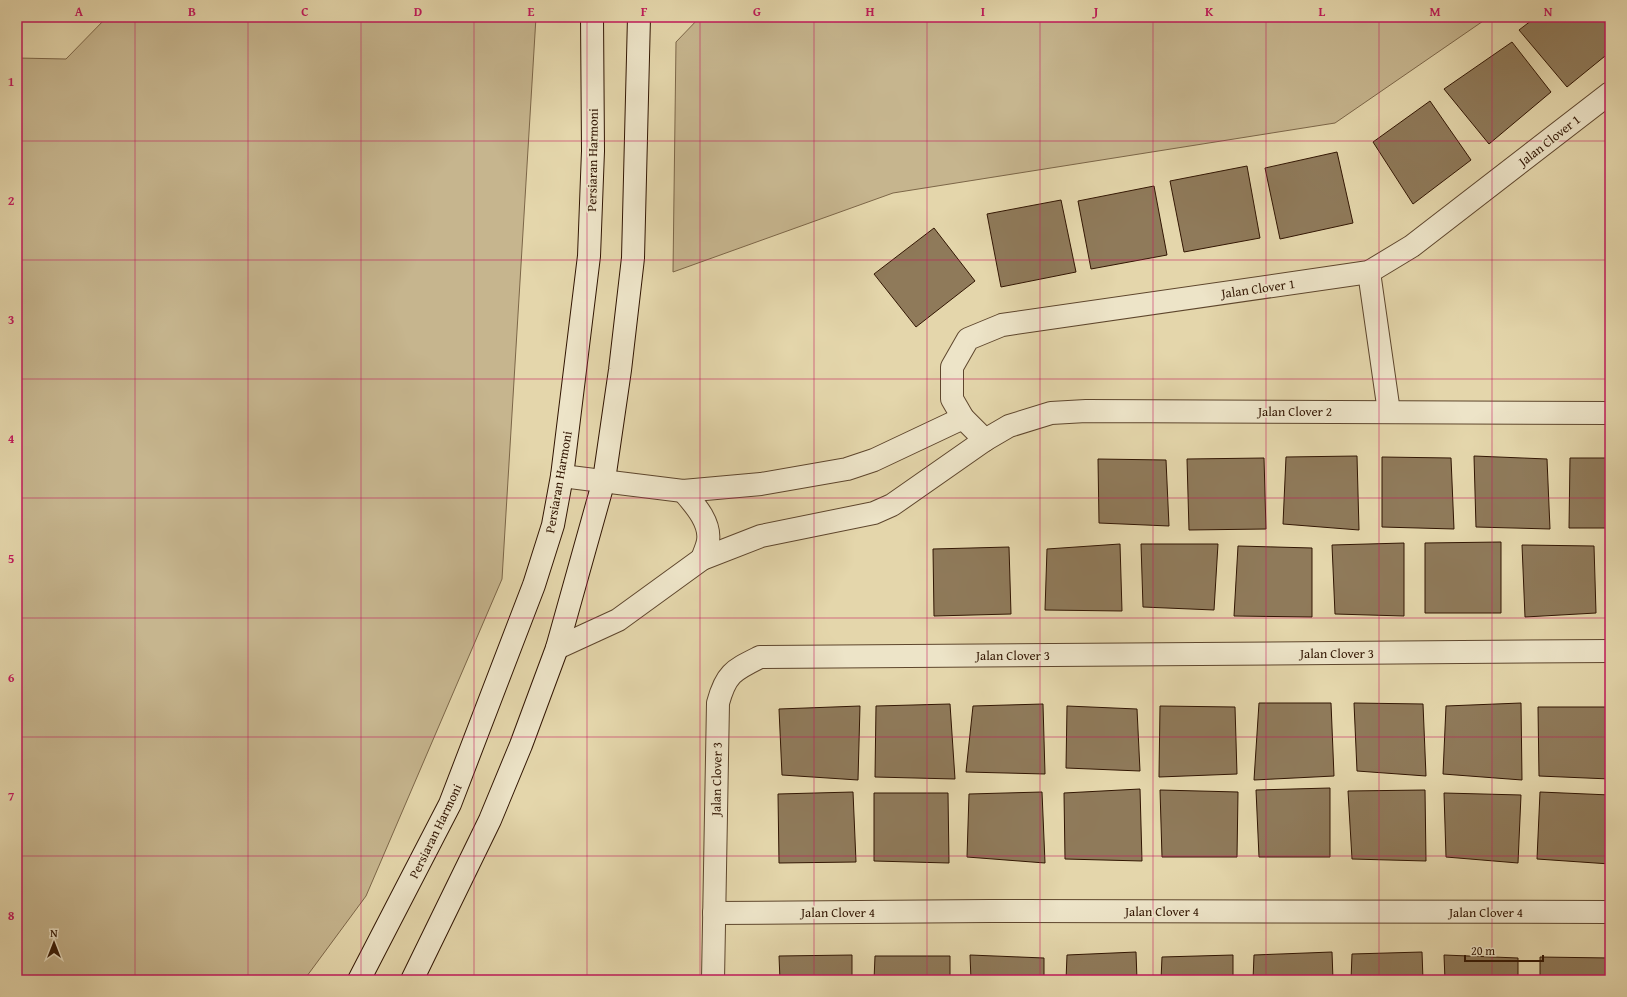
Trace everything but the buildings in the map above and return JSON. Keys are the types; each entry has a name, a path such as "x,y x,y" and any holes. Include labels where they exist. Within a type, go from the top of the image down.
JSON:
{"street":[{"name":"Persiaran Harmoni","path":"359,980 450,804 534,585 553,525 562,476 588,256 593,151 592,17"},
{"path":"412,980 490,820 557,648 604,480 620,370 633,258 639,17"},
{"name":"Jalan Clover 1","path":"985,440 963,418 952,400 952,367 968,339 1002,324 1369,272 1412,246 1610,93"},
{"path":"1369,272 1389,412"},
{"name":"Jalan Clover 2","path":"557,648 618,620 702,559 761,536 874,513 892,504 985,440 1009,426 1051,413 1086,411 1610,413"},
{"path":"562,476 683,491 761,484 847,469 874,460 963,418"},
{"path":"683,491 696,507 707,525 708,540 702,559"},
{"name":"Jalan Clover 3","path":"713,980 718,703 723,684 737,669 760,656 1610,651"},
{"name":"Jalan Clover 4","path":"714,913 989,911 1610,912"}],"shaded area":[{"path":"107,17 536,17 502,579 366,896 304,980 17,980 17,58 66,59"},
{"path":"700,17 1489,17 1335,123 893,193 673,272 676,42"}]}
